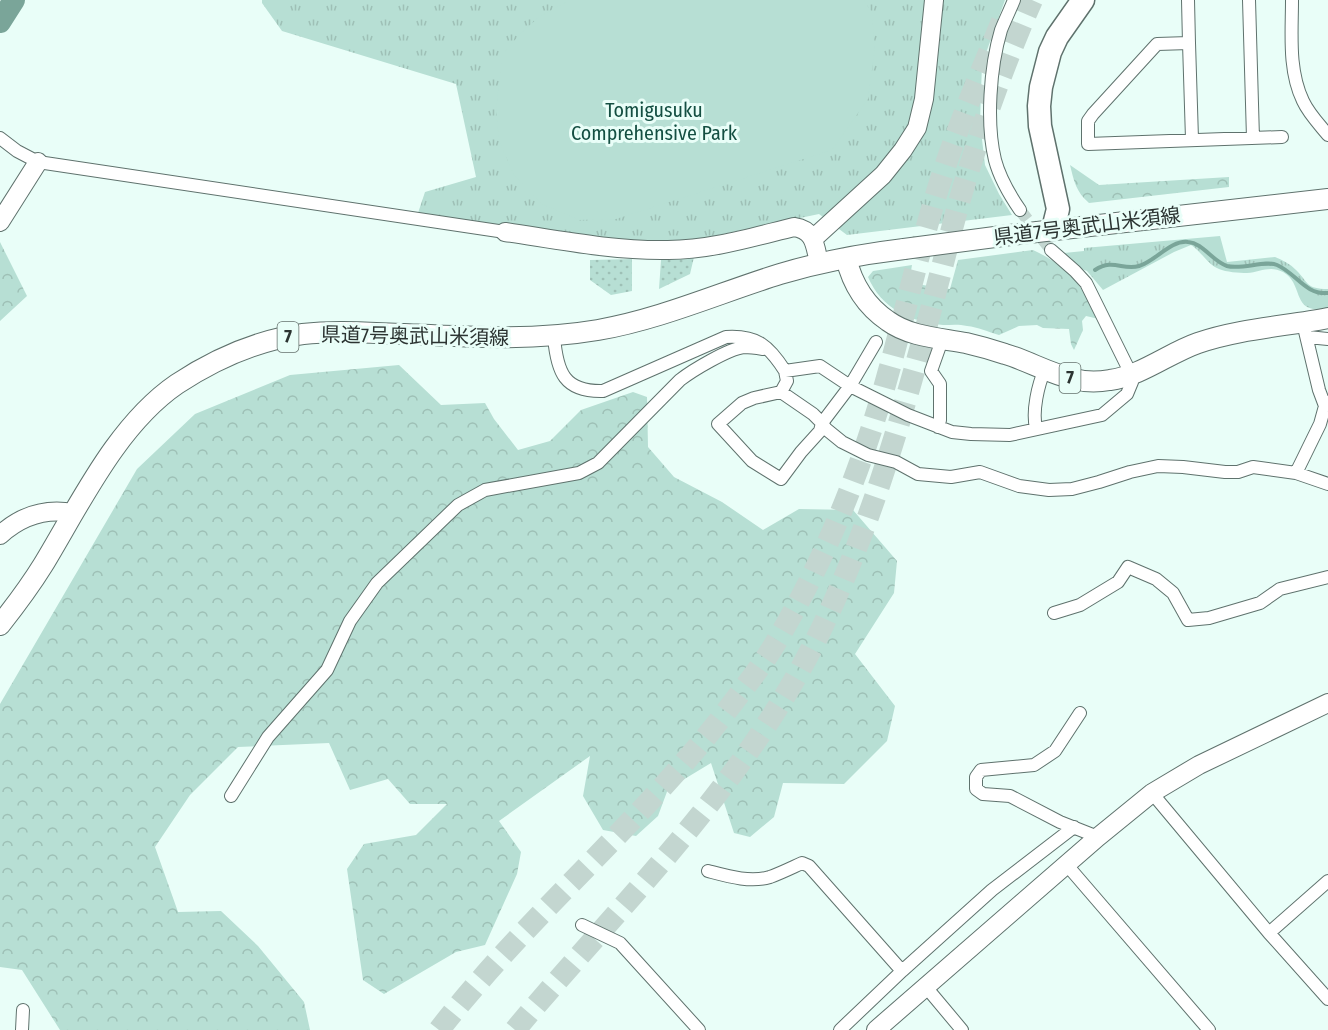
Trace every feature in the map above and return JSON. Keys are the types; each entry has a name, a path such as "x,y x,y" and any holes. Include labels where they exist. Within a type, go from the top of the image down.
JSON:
{"highway":[{"path":"1052,239 1044,212 1031,144 1029,99 1036,56 1043,40 1068,0"},
{"path":"1052,239 1058,209 1040,126 1041,87 1050,52 1057,37 1083,0"}],"main road":[{"name":"県道7号奥武山米須線","path":"0,625 41,568 120,441 156,400 195,373 238,351 280,338 326,332 503,338 554,337 600,330 655,317 778,275 819,263 856,256 1010,235 1052,239 1328,199"},
{"name":"7","path":"856,256 850,273 856,287 879,314 904,330 1007,354 1083,381 1112,380 1131,374 1200,342 1305,330 1328,318"}],"street":[{"path":"813,238 883,175 917,128 924,99 934,0"},
{"path":"1014,0 1001,31 993,74 991,115 995,158 1008,192 1020,210"},
{"path":"1188,0 1192,140"},
{"path":"1249,0 1253,138"},
{"path":"1292,0 1292,58 1296,86 1312,117 1328,135"},
{"path":"1189,43 1157,44 1088,121 1088,144 1282,137"},
{"path":"0,138 17,151 38,162 614,249 670,250 714,246 794,227 806,230 813,238 819,263"},
{"path":"0,222 38,162"},
{"path":"785,371 820,366 850,386 908,415 952,432 1010,435 1102,415 1127,394 1132,382 1131,374 1086,283 1052,239"},
{"path":"1305,330 1328,339"},
{"path":"1296,473 1323,433 1326,404 1319,390 1305,330"},
{"path":"554,337 556,358 561,374 571,385 587,392 603,391 726,337 742,336 762,343 785,371 787,381 781,392"},
{"path":"938,426 940,384 931,371 942,340"},
{"path":"876,342 850,386 822,423 820,430 782,479 752,461 718,424 742,403 781,392 813,414 822,423 826,429 842,442 868,455 896,462 918,474 951,477 980,472 1019,486 1049,490 1072,489 1158,466 1238,472 1253,467 1296,473 1328,484"},
{"path":"231,796 268,737 327,670 350,621 377,583 458,505 485,490 579,473 598,463 690,372 733,350 745,347 770,351"},
{"path":"1036,428 1035,411 1041,377 1045,369"},
{"path":"0,535 16,523 35,514 59,511 74,513"},
{"path":"1054,613 1080,605 1118,582 1128,567 1156,579 1173,593 1188,620 1209,618 1260,603 1280,588 1328,577"},
{"path":"876,1030 1066,864 1152,793 1208,760 1328,703"},
{"path":"1080,713 1055,751 1034,765 981,770 976,777 975,789 983,794 1010,796 1060,822 1098,837"},
{"path":"1152,793 1269,933 1328,999"},
{"path":"840,1030 902,970 992,890 1074,827"},
{"path":"708,871 752,879 769,877 802,863 809,866 902,970"},
{"path":"1066,864 1209,1030"},
{"path":"1269,933 1328,881"},
{"path":"582,925 620,943 699,1030"},
{"path":"926,987 962,1030"},
{"path":"22,1030 23,1010"}],"green space":[{"name":"Tomigusuku Comprehensive Park","path":"262,0 1005,0 982,64 980,122 985,165 1012,215 847,235 819,214 671,245 588,240 418,213 425,192 476,177 456,84 282,31"},
{"path":"570,0 864,0 872,13 875,48 868,99 832,150 616,219 579,220 542,204 514,175 499,141 496,110 502,55 539,17"},
{"path":"1070,165 1099,185 1229,177 1229,187 1089,203 1078,190"},
{"path":"1220,236 1227,262 1275,257 1281,259 1312,286 1328,289 1328,308 1316,309 1303,303 1290,277 1283,272 1274,269 1247,273 1222,270 1211,264 1191,245 1103,290 1087,271 1079,268 1064,253 1084,251 1084,248"},
{"path":"0,242 27,296 0,321"},
{"path":"1033,250 1057,263 1073,278 1099,319 1086,316 1082,321 1083,330 1074,350 1069,329 1043,328 1037,325 1019,326 999,335 971,327 919,321 898,312 889,305 874,288 868,277 873,271 912,265 909,283 950,289 958,260"},
{"path":"694,257 690,274 659,289 661,260"},
{"path":"632,259 632,291 611,295 590,280 590,260"},
{"path":"399,365 441,405 485,403 494,419 518,450 550,441 581,410 633,392 647,397 648,447 674,477 722,502 763,530 799,509 853,510 897,561 894,593 855,654 895,706 887,741 844,784 783,783 774,817 750,837 734,833 711,763 668,789 658,816 636,836 603,830 583,796 590,756 499,821 521,852 517,874 485,945 456,952 384,994 363,980 347,869 364,844 416,835 447,804 410,804 388,779 350,790 329,743 238,747 190,795 155,847 178,912 221,911 258,946 304,1002 310,1030 60,1030 22,970 0,967 0,704 137,469 195,414 290,375"}],"waterway":[{"path":"0,22 14,0"},
{"path":"1095,270 1107,265 1139,266 1175,244 1188,242 1198,245 1227,266 1277,265 1313,291 1328,293"}],"tunnel":[{"path":"515,1030 643,884 725,784 796,677 826,619 858,544 885,468 972,159 1004,67 1032,0"},
{"path":"439,1030 511,946 626,826 700,744 760,667 789,620 830,537 864,450 892,360 942,176 1002,21"},
{"path":"1020,210 1051,250"}]}
